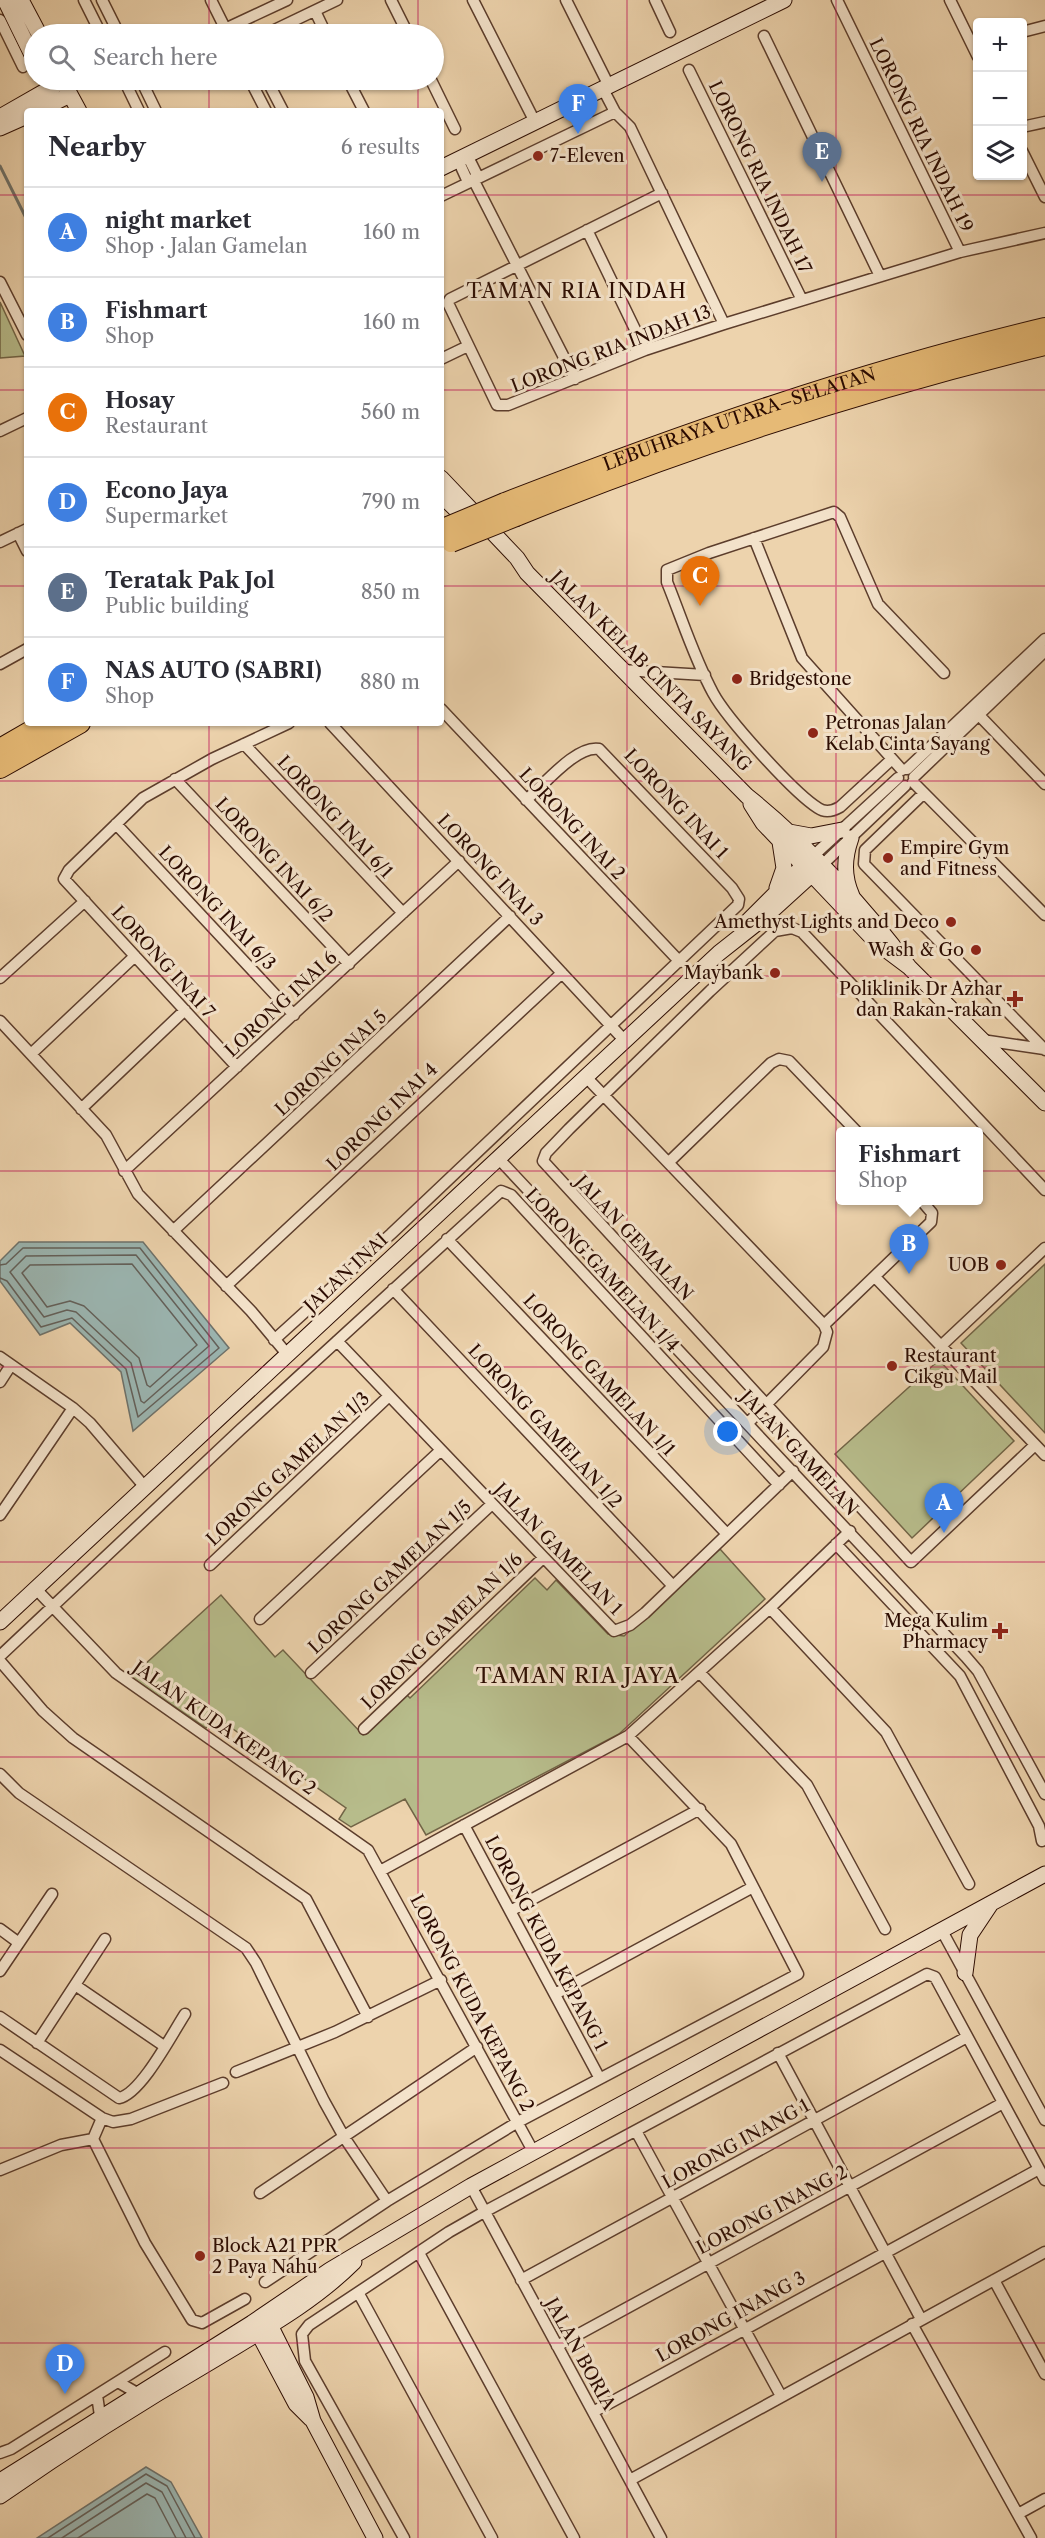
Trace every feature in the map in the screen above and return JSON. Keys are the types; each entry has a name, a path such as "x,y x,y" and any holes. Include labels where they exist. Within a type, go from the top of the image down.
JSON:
{"highway":[{"name":"LEBUHRAYA UTARA–SELATAN","path":"444,537 665,441 912,362 1045,327"},
{"name":"LEBUHRAYA UTARA–SELATAN","path":"511,509 604,481 774,422 916,379 1045,345"},
{"path":"0,749 40,726"},
{"path":"0,768 75,726"}],"main road":[{"path":"5,0 24,50"},
{"path":"21,0 34,24"},
{"path":"444,166 784,0"},
{"path":"40,108 58,91"},
{"path":"58,91 76,108"},
{"path":"29,108 58,91"},
{"path":"2,124 24,111"},
{"path":"2,124 24,117"},
{"name":"JALAN KELAB CINTA SAYANG","path":"444,481 517,558 527,573 747,796 850,907 877,943 909,967 1045,1103"},
{"name":"JALAN KELAB CINTA SAYANG","path":"444,498 513,564 527,573"},
{"path":"846,834 845,870 850,907 823,896 806,893 781,894 784,837 846,834"},
{"name":"JALAN INAI","path":"0,1622 812,866"},
{"path":"0,2496 261,2324 330,2270 471,2186 1045,1874"},
{"path":"965,1973 970,1935 992,1902"},
{"path":"3,2477 137,2393 261,2324"},
{"path":"261,2324 296,2404 313,2421 375,2538"}],"street":[{"path":"84,0 96,24"},
{"path":"102,0 113,24"},
{"path":"211,0 223,24"},
{"path":"242,24 287,0"},
{"path":"287,24 337,0"},
{"path":"391,0 403,24"},
{"path":"473,0 536,122"},
{"path":"566,0 615,112 630,127 724,324"},
{"path":"655,0 670,32"},
{"name":"LORONG RIA INDAH 19","path":"837,0 960,252"},
{"path":"950,0 973,40"},
{"path":"315,11 321,24"},
{"path":"0,20 24,56"},
{"path":"1027,31 1045,26"},
{"path":"764,36 880,276"},
{"name":"LORONG RIA INDAH 17","path":"689,70 802,300"},
{"path":"129,90 138,108"},
{"path":"146,90 155,108"},
{"path":"255,90 264,108"},
{"path":"272,90 281,108"},
{"path":"353,90 362,108"},
{"path":"436,90 455,129"},
{"path":"444,194 615,112"},
{"path":"1027,126 1045,122"},
{"path":"463,157 575,379"},
{"path":"1027,159 1045,197"},
{"name":"LORONG RIA INDAH 13","path":"662,193 450,299 448,303 468,346 494,400 500,406 575,379 645,350 724,324 960,252 1045,233"},
{"path":"587,230 645,350"},
{"path":"0,282 24,329"},
{"path":"444,358 468,346"},
{"path":"0,431 24,419"},
{"path":"892,759 840,807 830,811 819,809 721,707 705,675 666,574 673,566 834,512 840,517 878,604 944,673"},
{"path":"0,542 23,531"},
{"path":"754,538 802,658 906,777 1045,915"},
{"path":"812,866 1044,648"},
{"path":"0,664 24,651"},
{"path":"622,670 705,675"},
{"name":"LORONG INAI 2","path":"444,712 680,962"},
{"path":"976,712 1045,784"},
{"path":"116,824 143,798 175,779 283,726"},
{"name":"LORONG INAI 3","path":"333,726 625,1041"},
{"name":"LORONG INAI 6/1","path":"244,744 403,913"},
{"name":"LORONG INAI 1","path":"526,800 577,754 591,748 599,749 732,888 738,899 733,910 680,962"},
{"name":"LORONG INAI 6/2","path":"175,779 349,964"},
{"path":"924,793 865,850 864,864 1045,1049"},
{"name":"LORONG INAI 7","path":"116,824 69,870 64,879 237,1067"},
{"name":"LORONG INAI 6/3","path":"116,824 294,1015"},
{"name":"LORONG INAI 6","path":"124,1171 459,861"},
{"path":"0,978 85,901"},
{"name":"LORONG INAI 5","path":"173,1231 510,916"},
{"path":"604,1095 775,931 784,928 797,929 1045,1190"},
{"path":"31,1054 135,956"},
{"path":"274,1340 680,962"},
{"name":"LORONG INAI 4","path":"226,1286 562,973"},
{"path":"81,1109 185,1011"},
{"path":"0,1021 106,1135 138,1194 287,1354"},
{"path":"981,1040 1045,1049"},
{"path":"669,1162 771,1064 779,1059 789,1061 853,1127"},
{"path":"586,1077 824,1325 828,1337 823,1347 748,1423"},
{"name":"JALAN GEMALAN","path":"604,1095 546,1153 544,1165 766,1404"},
{"name":"JALAN GAMELAN","path":"498,1158 850,1531 978,1671 1045,1794"},
{"name":"LORONG GAMELAN 1/4","path":"0,1656 496,1192 511,1195 779,1485"},
{"path":"824,1325 932,1222 932,1213 925,1205"},
{"name":"LORONG GAMELAN 1/1","path":"447,1239 727,1534"},
{"path":"942,1345 1045,1248"},
{"path":"875,1277 1045,1455"},
{"name":"LORONG GAMELAN 1/2","path":"393,1288 673,1586"},
{"name":"JALAN GAMELAN 1","path":"337,1341 614,1631 630,1625 793,1471"},
{"path":"0,1357 73,1408 90,1424 144,1486"},
{"path":"0,1382 11,1365"},
{"name":"LORONG GAMELAN 1/3","path":"210,1565 389,1396"},
{"path":"766,1404 911,1562 1035,1445"},
{"path":"0,1515 73,1408"},
{"path":"260,1619 441,1450"},
{"name":"LORONG GAMELAN 1/5","path":"312,1673 492,1504"},
{"path":"382,1870 628,1736 770,1608 850,1531"},
{"path":"836,1544 960,1676 1039,1826 1042,1841"},
{"name":"LORONG GAMELAN 1/6","path":"364,1729 543,1558"},
{"name":"JALAN KUDA KEPANG 2","path":"35,1588 116,1673 363,1845 382,1870"},
{"path":"770,1608 886,1732 969,1884"},
{"path":"0,1661 43,1711 73,1738 306,1899 368,2017"},
{"path":"699,1672 807,1785 885,1929"},
{"path":"265,2282 387,2200 518,2122 599,2077 798,1974 731,1844 628,1736"},
{"path":"0,1774 19,1793 246,1948 256,1963 344,2137 387,2200"},
{"path":"510,1911 700,1809"},
{"name":"LORONG KUDA KEPANG 1","path":"464,1825 599,2077"},
{"name":"LORONG KUDA KEPANG 2","path":"382,1870 533,2151"},
{"path":"555,1994 753,1887"},
{"path":"0,1971 52,1894"},
{"path":"0,1929 19,1943"},
{"path":"941,1929 1045,2120"},
{"path":"37,2043 105,1939"},
{"path":"404,2538 303,2355 301,2339 304,2329 484,2212 927,1974 935,1977 1045,2180"},
{"path":"236,2073 368,2017 441,1980"},
{"path":"75,1985 164,2046"},
{"path":"0,2017 119,2098 128,2096 139,2085 185,2014"},
{"name":"LORONG INANG 1","path":"521,2280 967,2037"},
{"path":"260,2193 477,2047"},
{"path":"0,2050 102,2118 113,2122 131,2119 223,2083"},
{"path":"778,2053 885,2252 917,2322 1031,2538"},
{"name":"LORONG INANG 2","path":"557,2346 1003,2103"},
{"path":"102,2118 93,2139 145,2243 192,2320 202,2324 245,2299"},
{"path":"636,2131 781,2396"},
{"path":"0,2170 61,2145 93,2139"},
{"name":"LORONG INANG 3","path":"593,2412 1039,2169"},
{"name":"JALAN BORIA","path":"471,2186 662,2538"},
{"path":"630,2480 1045,2252"},
{"path":"419,2253 574,2538"},
{"path":"994,2280 1045,2374"},
{"path":"359,2294 492,2538"},
{"path":"0,2452 11,2449 165,2352"},
{"path":"118,2382 137,2393"},
{"path":"97,2395 100,2416"},
{"path":"1018,2514 1045,2499"}],"green space":[{"path":"0,302 24,356 0,358"},
{"path":"1045,1264 1045,1433 961,1343"},
{"path":"939,1360 1014,1441 912,1538 835,1454"},
{"path":"720,1549 765,1599 619,1734 426,1835 405,1799 351,1827 339,1819 346,1808 213,1715 206,1728 131,1677 221,1595 275,1657 283,1650 363,1735 406,1694 410,1698 535,1578 547,1590 556,1580 608,1634 624,1636"}],"water":[{"path":"19,1242 143,1242 229,1348 133,1431 121,1372 70,1323 40,1335 0,1281 0,1261"},
{"path":"146,2467 171,2482 202,2538 37,2538"}],"waterway":[{"path":"0,166 24,214"}],"place":[{"name":"NAS AUTO (SABRI)","path":"578,134"},
{"name":"7-Eleven","path":"538,156"},
{"name":"Teratak Pak Jol","path":"822,182"},
{"name":"Hosay","path":"700,606"},
{"name":"Bridgestone","path":"737,679"},
{"name":"Petronas Jalan Kelab Cinta Sayang","path":"813,733"},
{"name":"Empire Gym and Fitness","path":"888,858"},
{"name":"Amethyst Lights and Deco","path":"951,922"},
{"name":"Wash & Go","path":"976,950"},
{"name":"Maybank","path":"775,973"},
{"name":"Poliklinik Dr Azhar dan Rakan-rakan","path":"1015,999"},
{"name":"UOB","path":"1001,1265"},
{"name":"Fishmart","path":"909,1274"},
{"name":"Restaurant Cikgu Mail","path":"892,1366"},
{"name":"night market","path":"944,1533"},
{"name":"Mega Kulim Pharmacy","path":"1000,1631"},
{"name":"Block A21 PPR 2 Paya Nahu","path":"200,2256"},
{"name":"Econo Jaya","path":"65,2394"}],"district":[{"name":"TAMAN RIA INDAH","path":"577,291"},
{"name":"TAMAN RIA JAYA","path":"578,1676"}]}
